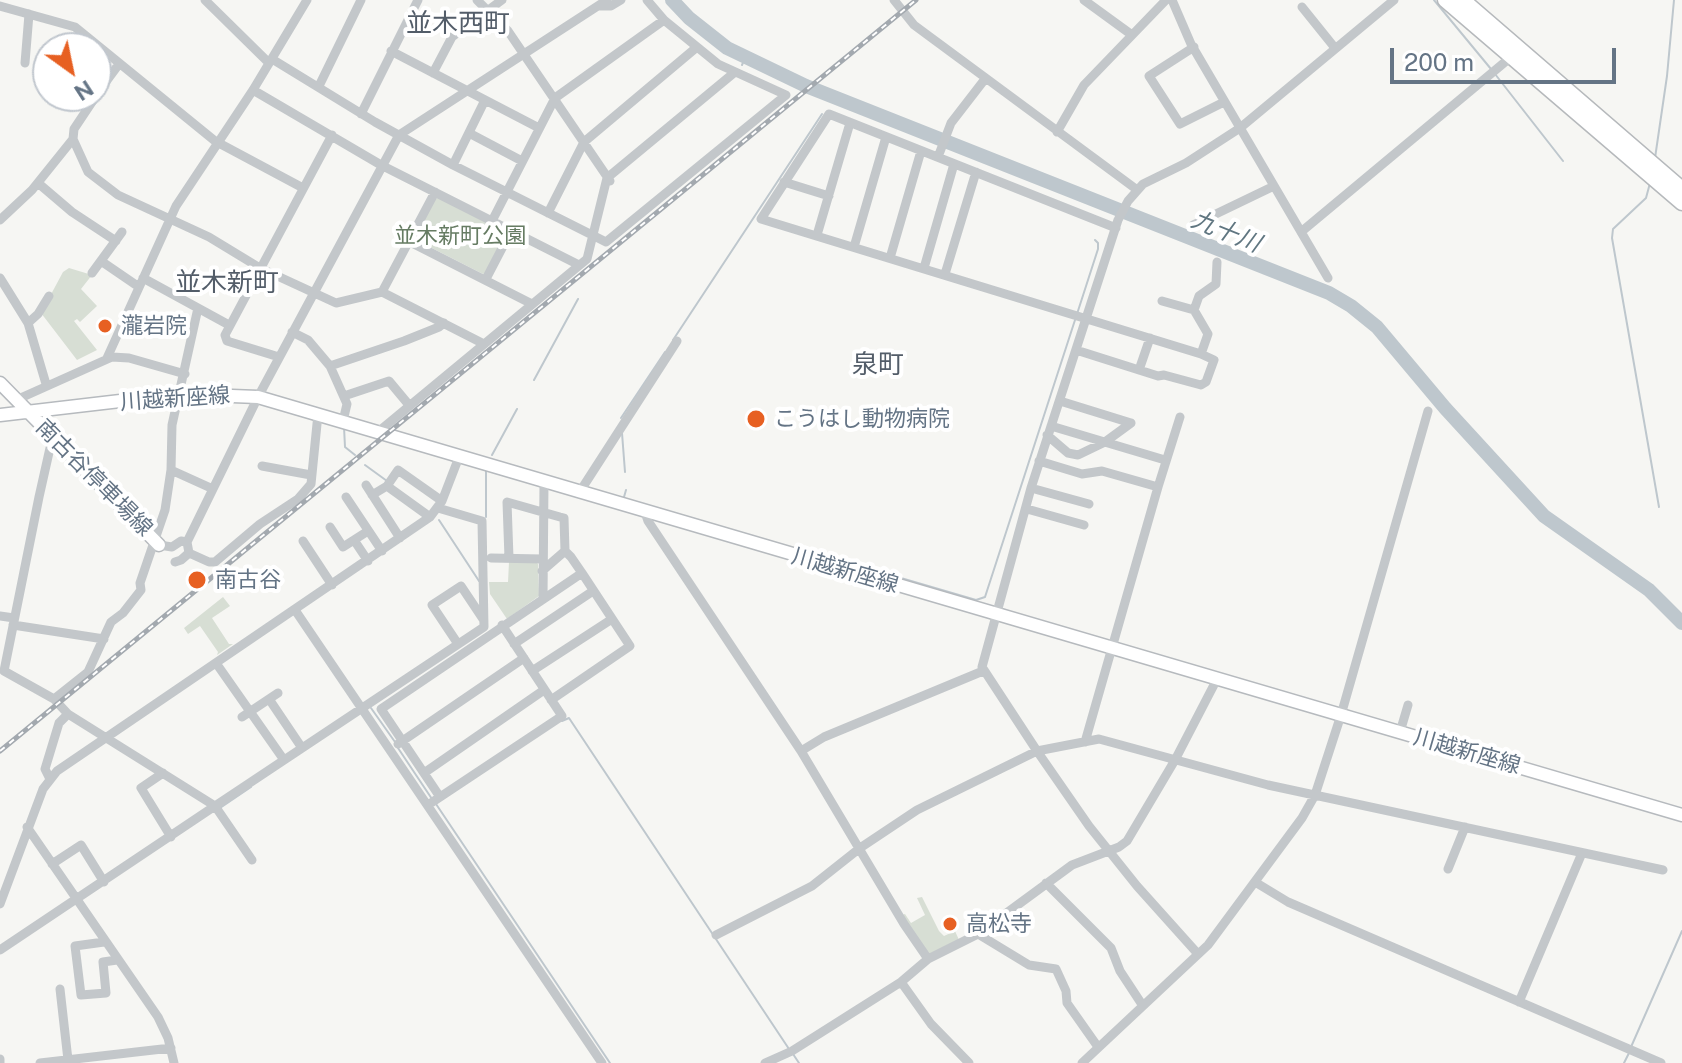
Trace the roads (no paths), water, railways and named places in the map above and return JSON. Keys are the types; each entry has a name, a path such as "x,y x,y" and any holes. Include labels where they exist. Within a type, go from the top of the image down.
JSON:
{"highway":[{"path":"1445,0 1682,203"},
{"path":"1463,0 1682,189"}],"main road":[{"name":"南古谷停車場線","path":"0,383 162,544"},
{"name":"川越新座線","path":"0,415 180,394 258,397 1682,815"}],"street":[{"path":"205,0 271,61 453,165 604,242 786,95 718,64 664,20 647,0"},
{"path":"107,358 170,218 307,0"},
{"path":"319,86 361,0"},
{"path":"361,114 418,0"},
{"path":"477,0 508,31 609,181"},
{"path":"433,73 452,37 502,0"},
{"path":"189,553 187,542 258,397 399,135 602,2 611,6 621,0"},
{"path":"894,0 914,25 1136,189"},
{"path":"1084,0 1132,35"},
{"path":"1057,132 1084,85 1166,0"},
{"path":"1172,0 1224,102 1328,278"},
{"path":"1198,954 1137,886 1083,818 983,671 982,664 1039,461 1117,224 1128,201 1136,189 1154,177 1186,163 1240,128 1394,0"},
{"path":"0,6 75,27 219,143 303,188"},
{"path":"1302,7 1335,48"},
{"path":"25,63 29,14"},
{"path":"492,221 555,98 664,20"},
{"path":"548,213 584,142 697,47"},
{"path":"1194,47 1149,76 1180,124 1224,102"},
{"path":"391,51 539,128"},
{"path":"1301,232 1511,57"},
{"path":"112,74 119,64"},
{"path":"378,432 587,259 609,181 738,73"},
{"path":"940,153 949,129 985,79"},
{"path":"253,90 381,165 579,265"},
{"path":"453,165 485,100"},
{"path":"85,112 74,129 73,139 88,172 131,203 170,218 260,268 338,303 382,292 484,344"},
{"path":"1076,350 1201,385 1206,382 1214,360 1086,317 761,219 829,114 921,151 940,153 954,164 1117,224"},
{"path":"817,235 850,123"},
{"path":"469,133 522,161"},
{"path":"279,357 227,341 225,335 332,135"},
{"path":"854,247 886,137"},
{"path":"0,220 38,183 73,139"},
{"path":"890,258 921,151"},
{"path":"924,268 954,164"},
{"path":"945,274 976,172"},
{"path":"784,182 829,196"},
{"path":"38,183 72,212 119,236 92,273"},
{"path":"1193,225 1274,186"},
{"path":"382,292 435,192"},
{"path":"486,279 511,231"},
{"path":"408,241 532,304"},
{"path":"101,261 229,325"},
{"path":"1194,310 1199,296 1216,284 1217,262"},
{"path":"0,278 28,323 46,384"},
{"path":"28,323 49,296"},
{"path":"1162,301 1194,310 1208,334 1201,354"},
{"path":"54,699 88,672 111,622 141,590 140,583 162,544 171,470 172,425 198,308"},
{"path":"330,366 404,341 444,323"},
{"path":"292,332 308,340 330,366 347,404 343,421"},
{"path":"1139,370 1150,338"},
{"path":"579,493 677,341"},
{"path":"16,400 107,358 129,358 185,374"},
{"path":"344,396 389,381 409,405"},
{"path":"1049,430 1068,453 1078,455 1105,442 1131,423 1060,401"},
{"path":"1082,1063 1218,933 1302,818 1315,795 1428,411"},
{"path":"189,553 215,562 260,524 298,499 311,484 318,414"},
{"path":"1085,742 1180,417"},
{"path":"1049,430 1105,442 1165,460"},
{"path":"56,441 50,448 4,671 54,699 68,714 215,806 252,860"},
{"path":"0,904 43,789 57,771 430,517 440,504 459,457"},
{"path":"1039,461 1082,474 1102,471 1158,487"},
{"path":"262,466 311,475"},
{"path":"171,470 213,489"},
{"path":"0,950 78,902 215,806 484,627 482,521 440,504 398,470 387,486 372,495"},
{"path":"543,599 544,482"},
{"path":"366,485 400,538"},
{"path":"387,486 430,517"},
{"path":"1031,488 1089,504"},
{"path":"346,497 382,551"},
{"path":"509,558 507,502 564,518 565,551 630,646 551,700"},
{"path":"1027,509 1084,525"},
{"path":"645,512 648,521 801,751 928,959"},
{"path":"330,527 343,547 368,531"},
{"path":"354,540 368,561"},
{"path":"303,541 332,585"},
{"path":"162,544 187,542"},
{"path":"162,544 175,562 189,553"},
{"path":"542,571 565,551"},
{"path":"491,558 542,559"},
{"path":"440,797 381,709 582,573"},
{"path":"458,644 432,605 461,586 484,620"},
{"path":"514,644 593,591"},
{"path":"295,610 339,666 390,749 602,1063"},
{"path":"0,616 104,639"},
{"path":"118,617 128,626"},
{"path":"532,671 612,619"},
{"path":"428,805 562,716 502,625"},
{"path":"390,749 524,658"},
{"path":"216,663 246,714 284,760"},
{"path":"801,751 824,737 983,671"},
{"path":"765,1063 792,1051 901,982 928,959 978,934 1072,865 1119,847 1131,836 1217,679"},
{"path":"424,773 544,690"},
{"path":"246,714 273,696 302,748"},
{"path":"1400,732 1408,705"},
{"path":"50,779 45,769 59,723 68,714"},
{"path":"716,935 812,886 860,848 917,810 1037,751 1099,739 1268,785 1663,870"},
{"path":"163,773 141,788 171,837"},
{"path":"27,827 158,1017 174,1063"},
{"path":"1448,869 1465,827"},
{"path":"52,864 81,845 104,882"},
{"path":"1519,1002 1582,853"},
{"path":"1255,882 1288,902 1661,1063"},
{"path":"1046,883 1111,948 1120,971 1143,1006"},
{"path":"978,934 1029,965 1056,969 1066,991 1067,1003 1098,1047"},
{"path":"104,942 75,946 81,995 106,993 103,962 117,960"},
{"path":"901,982 931,1024 969,1063"},
{"path":"60,989 68,1060"},
{"path":"40,1063 171,1048"}],"waterway":[{"name":"九十川","path":"672,0 727,48 806,86 1329,293 1351,306 1377,327 1445,408 1544,516 1649,590 1682,623"},
{"path":"1434,0 1491,69"},
{"path":"1655,158 1674,0"},
{"path":"742,65 745,58"},
{"path":"1495,74 1563,161"},
{"path":"673,340 822,114"},
{"path":"1650,183 1646,198 1613,229 1612,238 1659,507"},
{"path":"1077,314 1098,249 1095,240"},
{"path":"534,380 578,299"},
{"path":"894,576 976,600 985,597 1075,320"},
{"path":"621,418 665,352"},
{"path":"492,455 517,409"},
{"path":"344,427 345,447 355,455"},
{"path":"622,433 625,472"},
{"path":"365,465 387,481"},
{"path":"486,471 486,517"},
{"path":"624,497 626,490"},
{"path":"439,520 479,581"},
{"path":"371,708 395,742"},
{"path":"562,721 569,718 789,1049"},
{"path":"398,748 432,799"},
{"path":"220,808 251,787"},
{"path":"436,804 610,1063"},
{"path":"1631,1047 1682,931"},
{"path":"1624,1063 1629,1053"},
{"path":"793,1054 799,1063"}],"railway":[{"path":"0,751 916,0"}],"place":[{"name":"瀧岩院","path":"105,326"},
{"name":"こうはし動物病院","path":"756,419"},
{"name":"南古谷","path":"197,580"},
{"name":"高松寺","path":"950,924"}],"district":[{"name":"並木西町","path":"458,24"},
{"name":"並木新町","path":"227,283"},
{"name":"泉町","path":"878,365"}],"park label":[{"name":"並木新町公園","path":"460,236"}]}
